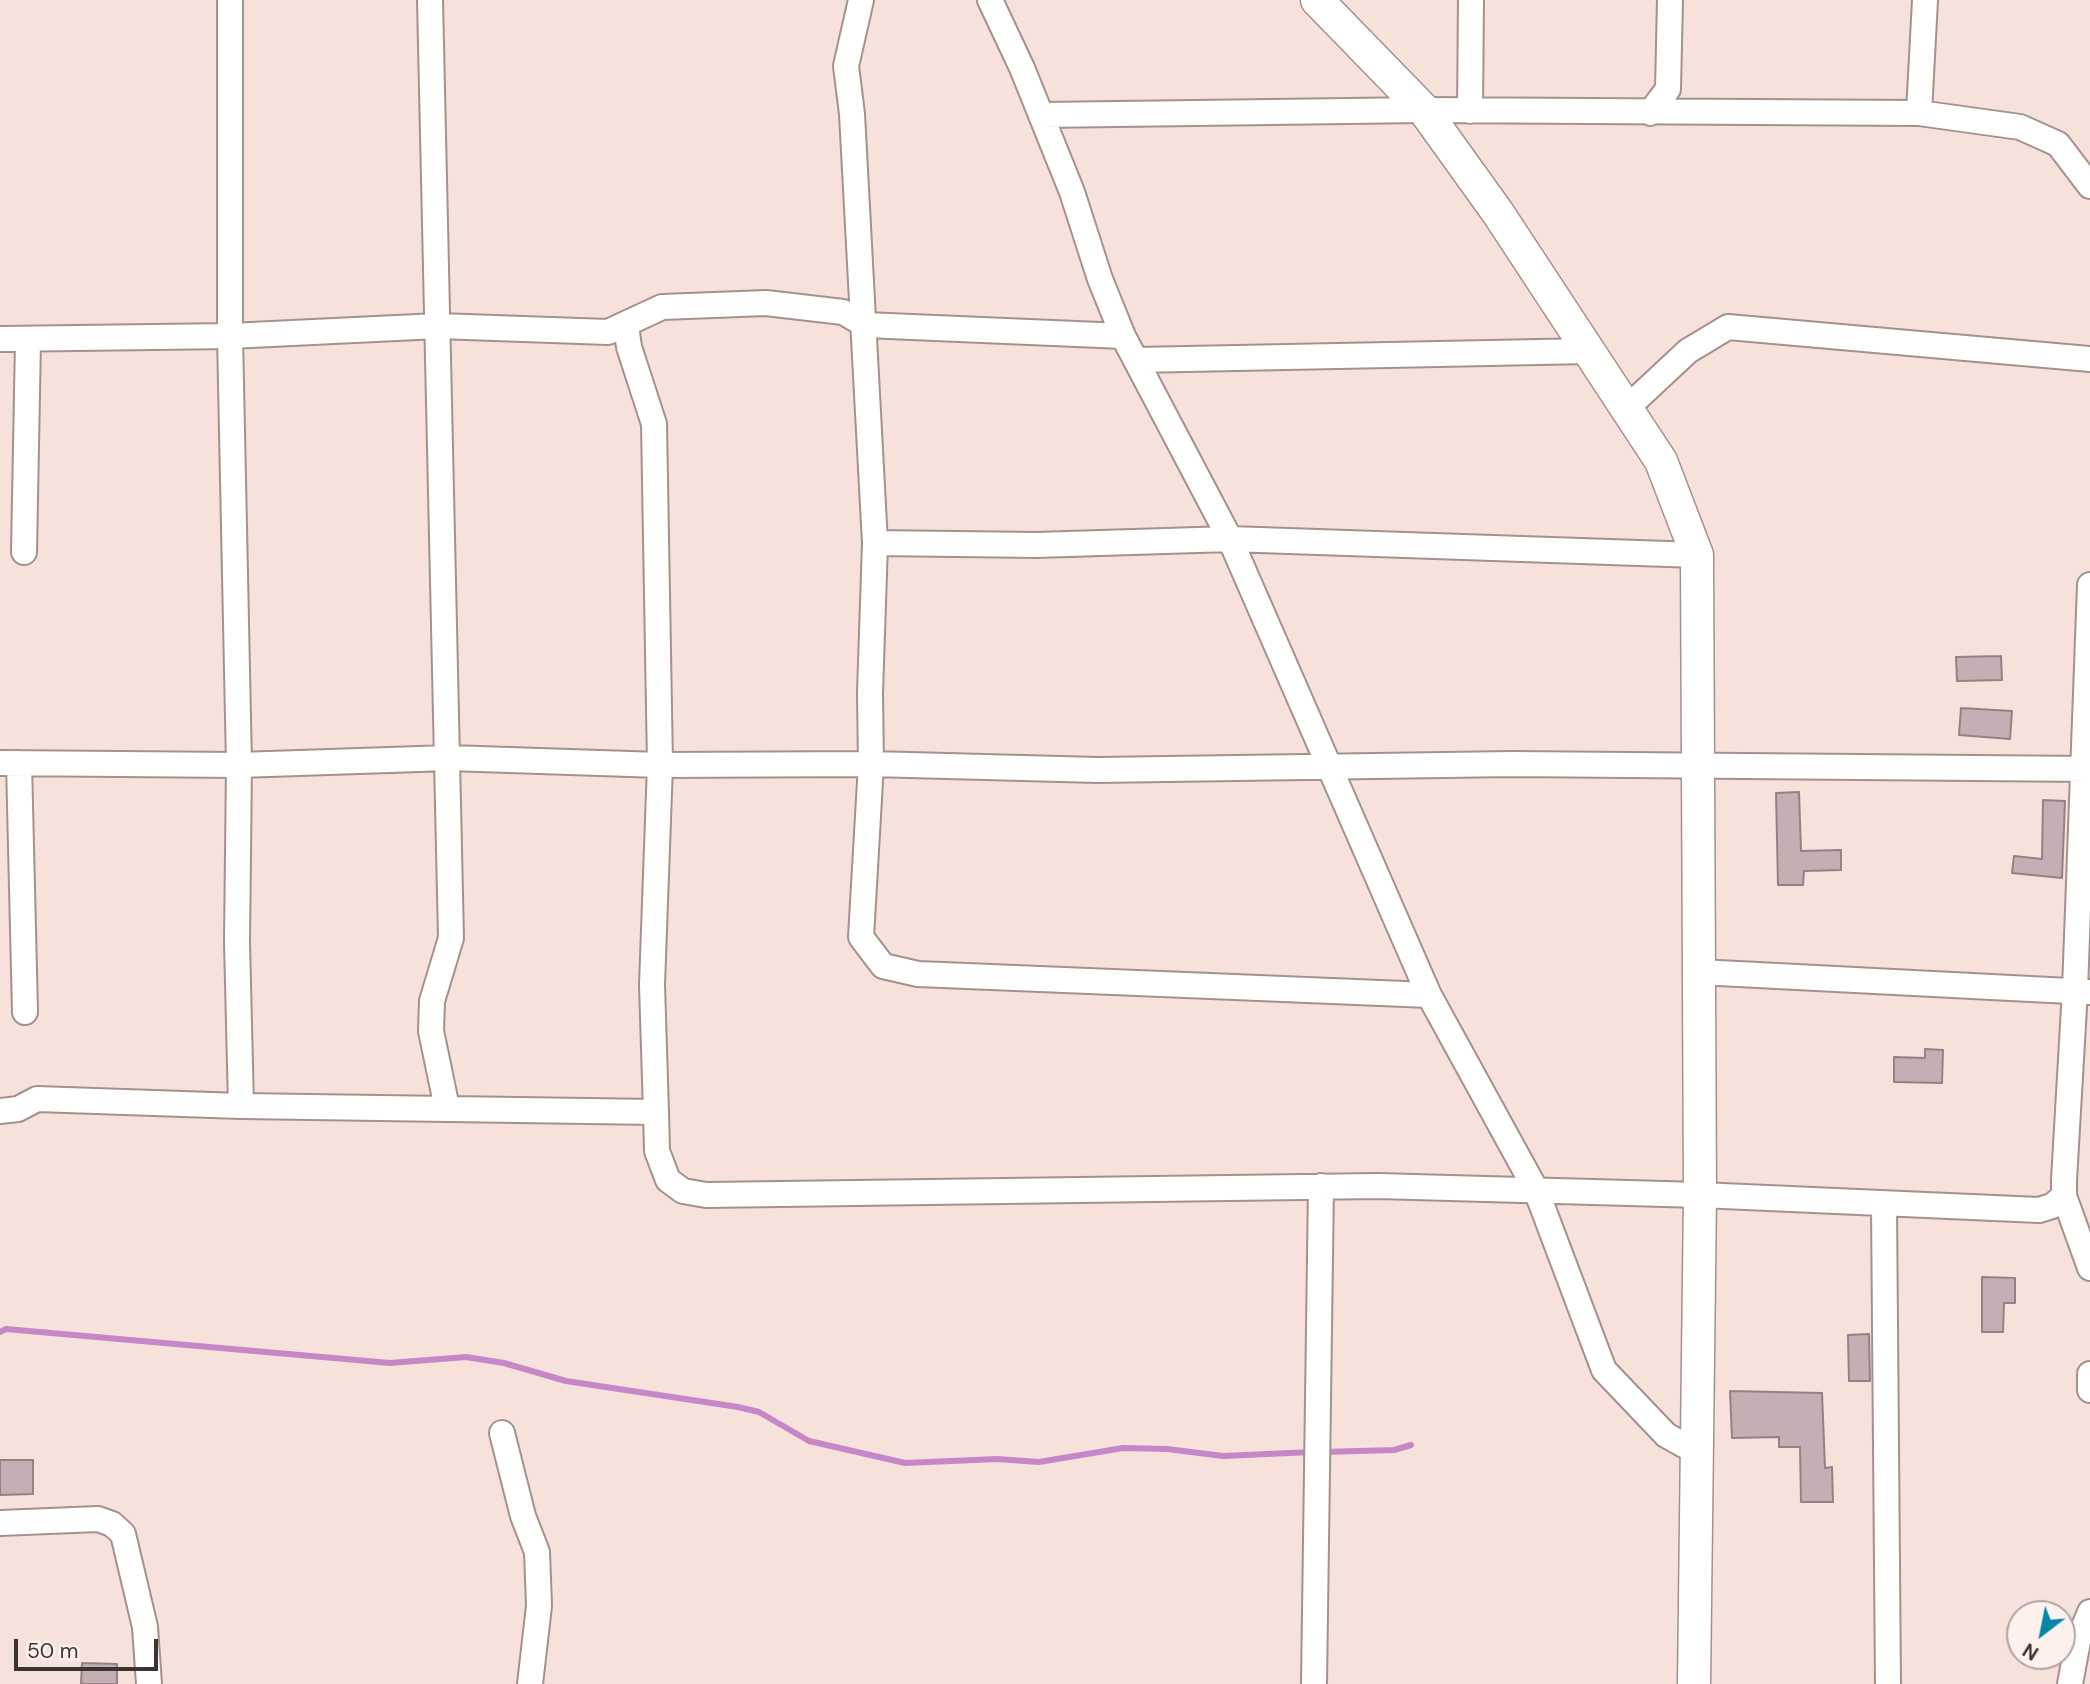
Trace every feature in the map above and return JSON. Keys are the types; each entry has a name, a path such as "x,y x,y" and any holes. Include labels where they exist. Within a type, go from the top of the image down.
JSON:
{"main road":[{"path":"1317,0 1424,110 1590,351 1661,461 1698,555 1700,1195 1694,1684"}],"street":[{"path":"230,0 230,336 239,765 237,942 241,1106"},
{"path":"430,0 452,938 432,1001 430,1031 447,1108"},
{"path":"861,0 846,66 852,114 876,542 870,693 871,764 861,937 883,966 918,974 1430,995"},
{"path":"990,0 1041,115 1123,336 1230,539 1430,995 1536,1190 1604,1370 1638,1409 1666,1435 1698,1453"},
{"path":"1470,111 1471,0"},
{"path":"1650,113 1668,89 1670,0"},
{"path":"1919,113 1926,0"},
{"path":"1041,115 1424,110 1919,113 2020,127 2058,144 2090,186"},
{"path":"0,339 230,336 438,326 608,332 662,307 766,303 843,312 865,325 1123,336"},
{"path":"626,325 629,347 654,424 660,765 652,985 657,1151 668,1180 683,1191 706,1195 1321,1186 1700,1195 2039,1210 2052,1206 2064,1196"},
{"path":"1627,408 1688,351 1728,327 2090,359"},
{"path":"24,552 28,340"},
{"path":"1136,360 1590,351"},
{"path":"876,542 1036,545 1230,539 1698,555"},
{"path":"2090,585 2082,991 2064,1196 2086,1241 2090,1268"},
{"path":"25,1012 9,763 239,765 449,758 660,765 871,764 1098,770 1328,765 2087,769"},
{"path":"1699,972 2082,991"},
{"path":"0,1111 18,1108 37,1099 241,1106 656,1112"},
{"path":"1314,1684 1321,1186"},
{"path":"1884,1205 1888,1684"},
{"path":"2090,1374 2090,1390"},
{"path":"502,1433 523,1516 537,1552 539,1606 530,1684"},
{"path":"0,1523 98,1519 113,1524 123,1534 145,1627 149,1684"},
{"path":"2070,1684 2078,1642 2090,1612"}],"building":[{"path":"2001,656 2002,680 1957,681 1956,657"},
{"path":"1961,708 2012,711 2010,739 1959,735"},
{"path":"1799,792 1801,851 1841,850 1841,870 1804,871 1803,885 1778,885 1776,793"},
{"path":"2043,800 2065,801 2062,878 2012,873 2014,856 2042,859"},
{"path":"1925,1049 1943,1050 1942,1083 1894,1082 1894,1057 1925,1058"},
{"path":"1982,1277 2015,1278 2015,1303 2004,1303 2003,1332 1982,1332"},
{"path":"1869,1334 1870,1381 1849,1381 1848,1335"},
{"path":"1730,1391 1822,1393 1825,1468 1832,1467 1833,1502 1801,1502 1800,1447 1779,1447 1779,1437 1732,1438"},
{"path":"0,1460 33,1460 33,1494 0,1495"},
{"path":"82,1663 117,1664 117,1684 81,1684"}],"waterway":[{"path":"0,1332 6,1329 390,1363 466,1357 504,1363 566,1381 759,1412 809,1441 905,1463 997,1459 1039,1462 1123,1448 1167,1449 1223,1456 1312,1452"},
{"path":"1323,1452 1394,1450 1411,1445"}]}
